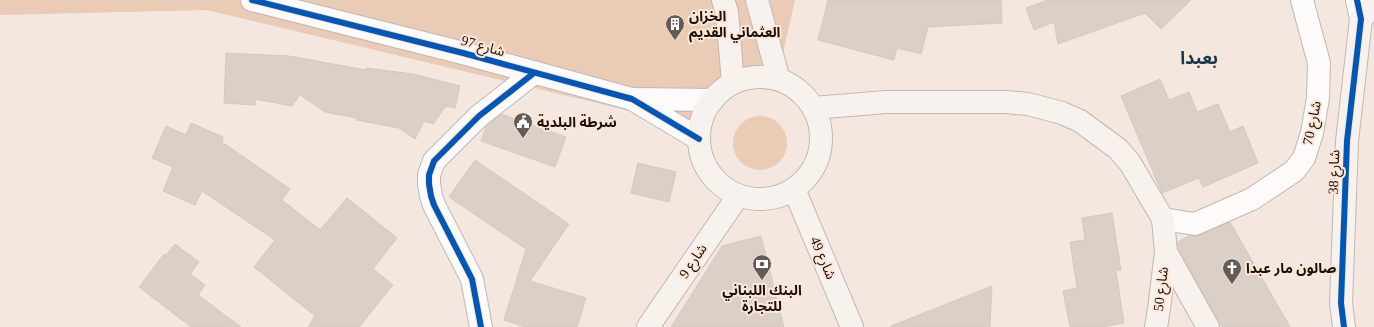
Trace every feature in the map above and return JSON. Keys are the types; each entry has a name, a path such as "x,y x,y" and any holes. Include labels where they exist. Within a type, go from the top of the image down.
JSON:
{"main road":[{"path":"733,83 725,6 748,0"},
{"path":"757,0 779,80"},
{"name":"شارع 38","path":"1344,327 1341,303 1346,141 1364,8"},
{"path":"763,77 779,80 792,86 804,96 814,108 820,125 821,143 817,161 808,177 794,189 776,198 757,200 738,196 723,188 711,176 702,161 699,127 706,109 717,94 733,83 748,78 763,77"},
{"path":"814,108 886,102 1006,102 1028,104 1062,113 1080,121 1118,150 1130,163 1163,219 1166,252 1208,327"},
{"name":"شارع 49","path":"794,189 852,327"},
{"name":"شارع 9","path":"648,327 738,196"},
{"name":"شارع 50","path":"1156,327 1166,252"}],"street":[{"name":"شارع 97","path":"252,0 463,53 632,99 699,139"},
{"name":"شارع 70","path":"1163,219 1194,224 1252,200 1294,171 1304,158 1312,133 1317,105 1319,63 1302,0"},
{"path":"481,327 472,278 434,205 431,196 429,175 434,162 474,121 534,73"},
{"name":"شارع 97","path":"632,99 713,100"}],"shaded area":[{"path":"0,0 795,0 780,66 685,124 207,10 0,15"},
{"path":"755,116 765,116 775,120 783,128 787,138 787,148 783,158 775,166 765,170 755,170 745,166 737,158 733,148 733,138 737,128 745,120"}],"building":[{"path":"828,0 1001,0 1002,23 928,27 921,54 897,48 894,60 818,40"},
{"path":"1048,0 1191,0 1161,29 1145,13 1058,44 1054,22 1034,30 1026,8"},
{"path":"226,53 289,56 366,70 366,68 413,74 460,86 455,108 446,106 433,124 424,121 415,139 399,128 356,120 357,118 325,112 300,95 292,106 255,99 255,105 224,103"},
{"path":"1160,79 1169,100 1189,92 1197,112 1218,104 1230,132 1243,126 1258,163 1203,187 1199,178 1162,193 1121,96"},
{"name":"شرطة البلدية","path":"501,114 566,137 555,167 481,141 486,127"},
{"path":"191,123 223,137 222,142 290,189 282,200 320,230 347,198 397,238 373,269 393,285 359,327 308,327 315,316 254,267 275,240 202,191 195,205 163,191 173,167 152,158 166,126 186,135"},
{"path":"475,160 569,224 530,281 586,298 577,327 525,327 504,320 526,249 449,197"},
{"path":"638,163 676,172 669,202 631,193"},
{"path":"1112,213 1121,270 1116,271 1124,323 1102,327 1070,327 1063,291 1077,288 1070,242 1085,240 1082,218"},
{"name":"صالون مار عبدا","path":"1230,222 1290,327 1222,327 1178,248 1178,242 1188,236 1200,235"},
{"path":"761,236 784,327 671,327 722,246"},
{"path":"175,244 199,262 190,274 205,285 198,295 241,327 191,327 139,287 164,254 166,255"},
{"path":"992,286 990,327 891,327 891,326"}],"cycle path":[{"path":"252,0 463,53 632,99 699,139"},
{"path":"1344,327 1341,303 1347,141 1361,19 1357,0"},
{"path":"481,327 472,279 434,205 431,196 429,175 434,161 479,116 534,73"}],"place":[{"name":"الخزان العثماني القديم","path":"675,41"},
{"name":"شرطة البلدية","path":"523,139"},
{"name":"البنك اللبناني للتجارة","path":"762,281"},
{"name":"صالون مار عبدا","path":"1232,285"}],"district":[{"name":"بعبدا","path":"1199,58"}]}
